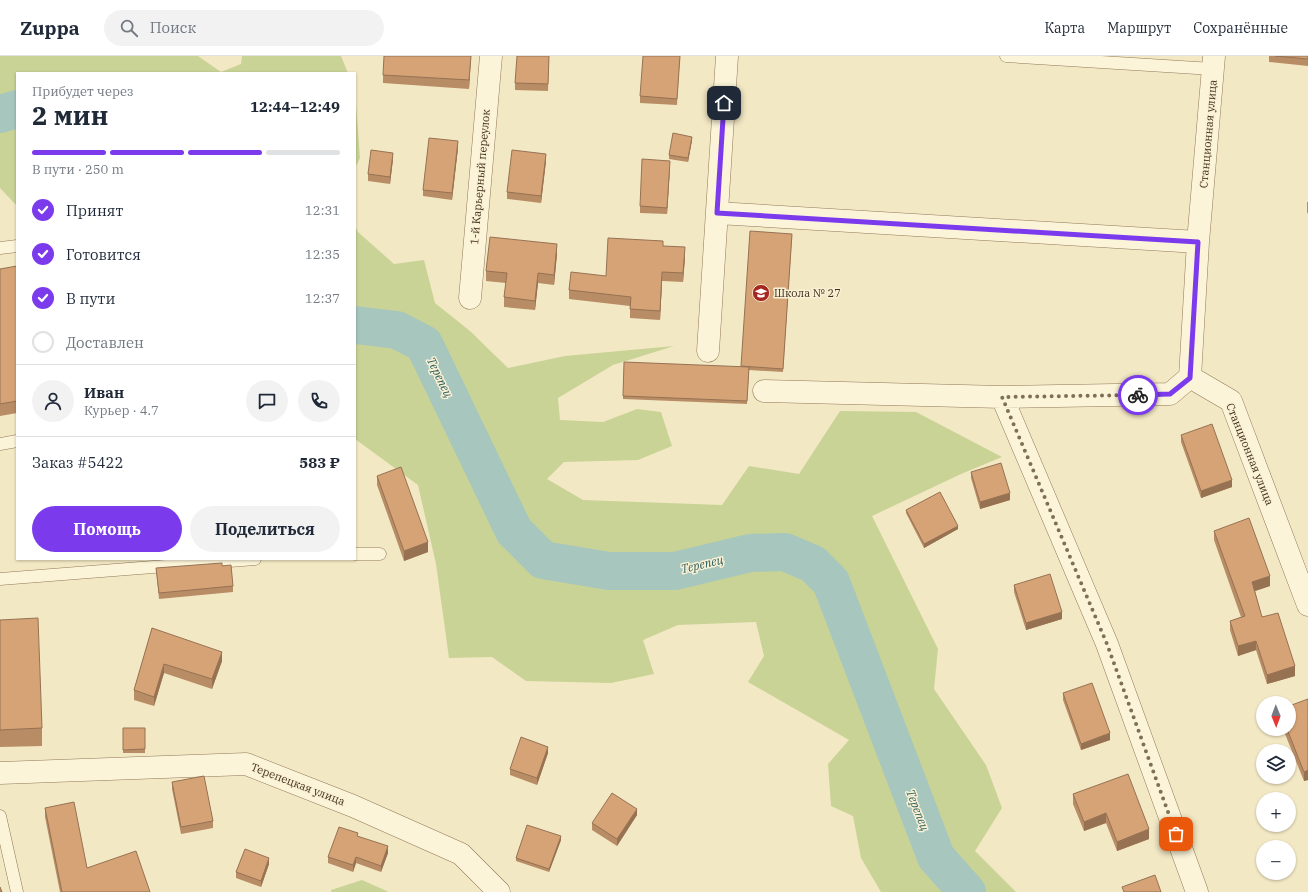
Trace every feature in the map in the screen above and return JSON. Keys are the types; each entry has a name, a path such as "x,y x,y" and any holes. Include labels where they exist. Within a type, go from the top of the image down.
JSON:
{"street":[{"name":"1-й Карьерный переулок","path":"470,298 491,56"},
{"path":"708,352 727,56"},
{"name":"Станционная улица","path":"1214,63 1198,242 1190,378 1231,401 1303,577 1308,605"},
{"path":"717,213 1198,242"},
{"path":"764,391 1002,397 1170,394 1190,378"},
{"path":"1002,397 1107,644 1197,892"},
{"name":"Терепецкая улица","path":"0,774 246,764 353,806 460,854 499,892"}],"lane":[{"path":"1006,56 1214,63"},
{"path":"0,248 16,246"},
{"path":"0,444 16,440"},
{"path":"356,554 380,554"},
{"path":"0,579 242,560"},
{"path":"0,816 17,892"}],"green space":[{"path":"0,56 198,56 221,72 16,72 16,205 0,188"},
{"path":"242,56 341,56 348,72 221,72 241,64"},
{"path":"356,104 360,158 356,166"},
{"path":"356,227 358,232 394,264 424,260 435,303 470,331 508,368 565,356 674,346 613,365 558,398 560,420 603,422 637,409 661,412 672,446 638,460 564,462 547,479 583,500 722,505 749,466 799,474 840,411 916,412 1002,457 961,474 872,516 938,649 934,689 986,765 1002,808 975,851 1016,892 881,892 861,858 853,816 831,806 828,764 849,740 748,682 764,656 756,622 678,625 643,640 654,674 611,683 526,681 492,657 449,658 436,564 418,485 356,440"},
{"path":"362,880 389,892 331,892 331,890"}],"building":[{"path":"384,56 471,56 469,80 383,75"},
{"path":"517,56 549,56 548,84 515,83"},
{"path":"643,56 680,56 677,99 640,96"},
{"path":"1275,56 1308,56 1308,59"},
{"path":"673,133 692,137 688,158 669,155"},
{"path":"429,138 458,141 452,193 423,190"},
{"path":"371,150 393,153 390,177 368,174"},
{"path":"512,150 546,154 541,196 507,192"},
{"path":"642,159 670,161 667,208 640,206"},
{"path":"750,231 792,234 783,369 741,366"},
{"path":"490,237 557,244 554,275 538,273 535,301 504,297 507,273 486,271"},
{"path":"608,238 663,241 663,246 685,247 683,273 662,272 660,311 630,309 631,297 569,290 571,272 606,276"},
{"path":"16,266 16,401 0,404 0,269"},
{"path":"624,362 749,367 747,401 623,396"},
{"path":"1212,424 1232,480 1201,491 1181,435"},
{"path":"1001,463 1010,493 980,502 971,472"},
{"path":"401,467 428,542 404,551 377,476"},
{"path":"940,492 958,526 924,544 906,510"},
{"path":"1249,518 1270,576 1252,582 1262,617 1278,613 1295,666 1267,675 1256,641 1238,646 1230,621 1245,616 1214,531"},
{"path":"222,563 222,566 231,565 233,586 159,593 156,568"},
{"path":"1050,574 1062,612 1026,623 1014,585"},
{"path":"38,618 42,728 0,730 0,620"},
{"path":"152,628 222,652 212,679 164,664 154,697 134,690"},
{"path":"1092,683 1110,733 1081,744 1063,693"},
{"path":"1308,699 1308,770 1304,772 1296,752 1296,744 1293,744 1290,736 1296,736 1296,703"},
{"path":"123,728 145,728 145,749 123,750"},
{"path":"521,737 548,747 537,778 510,769"},
{"path":"1128,774 1149,829 1117,842 1106,813 1084,822 1073,794"},
{"path":"204,776 213,821 181,827 172,782"},
{"path":"612,793 637,809 617,839 592,823"},
{"path":"74,802 87,868 136,851 150,892 62,892 45,808"},
{"path":"527,825 561,836 549,869 516,858"},
{"path":"339,827 358,833 357,836 388,846 381,866 356,857 353,865 328,857"},
{"path":"245,849 269,858 261,881 236,872"},
{"path":"1155,875 1161,892 1124,892 1122,887"}],"waterway":[{"name":"Терепец","path":"0,114 16,109"},
{"name":"Терепец","path":"356,325 397,330 424,344 514,531 543,560 609,571 675,571 750,553 785,552 813,564 831,582 936,857 967,892"}],"way so far":[{"path":"1138,395 1002,397 1107,644 1176,834"}],"place":[{"name":"Школа № 27","path":"761,293"}],"route":[{"path":"724,103 717,213 1198,242 1190,378 1170,394 1138,395"}]}
